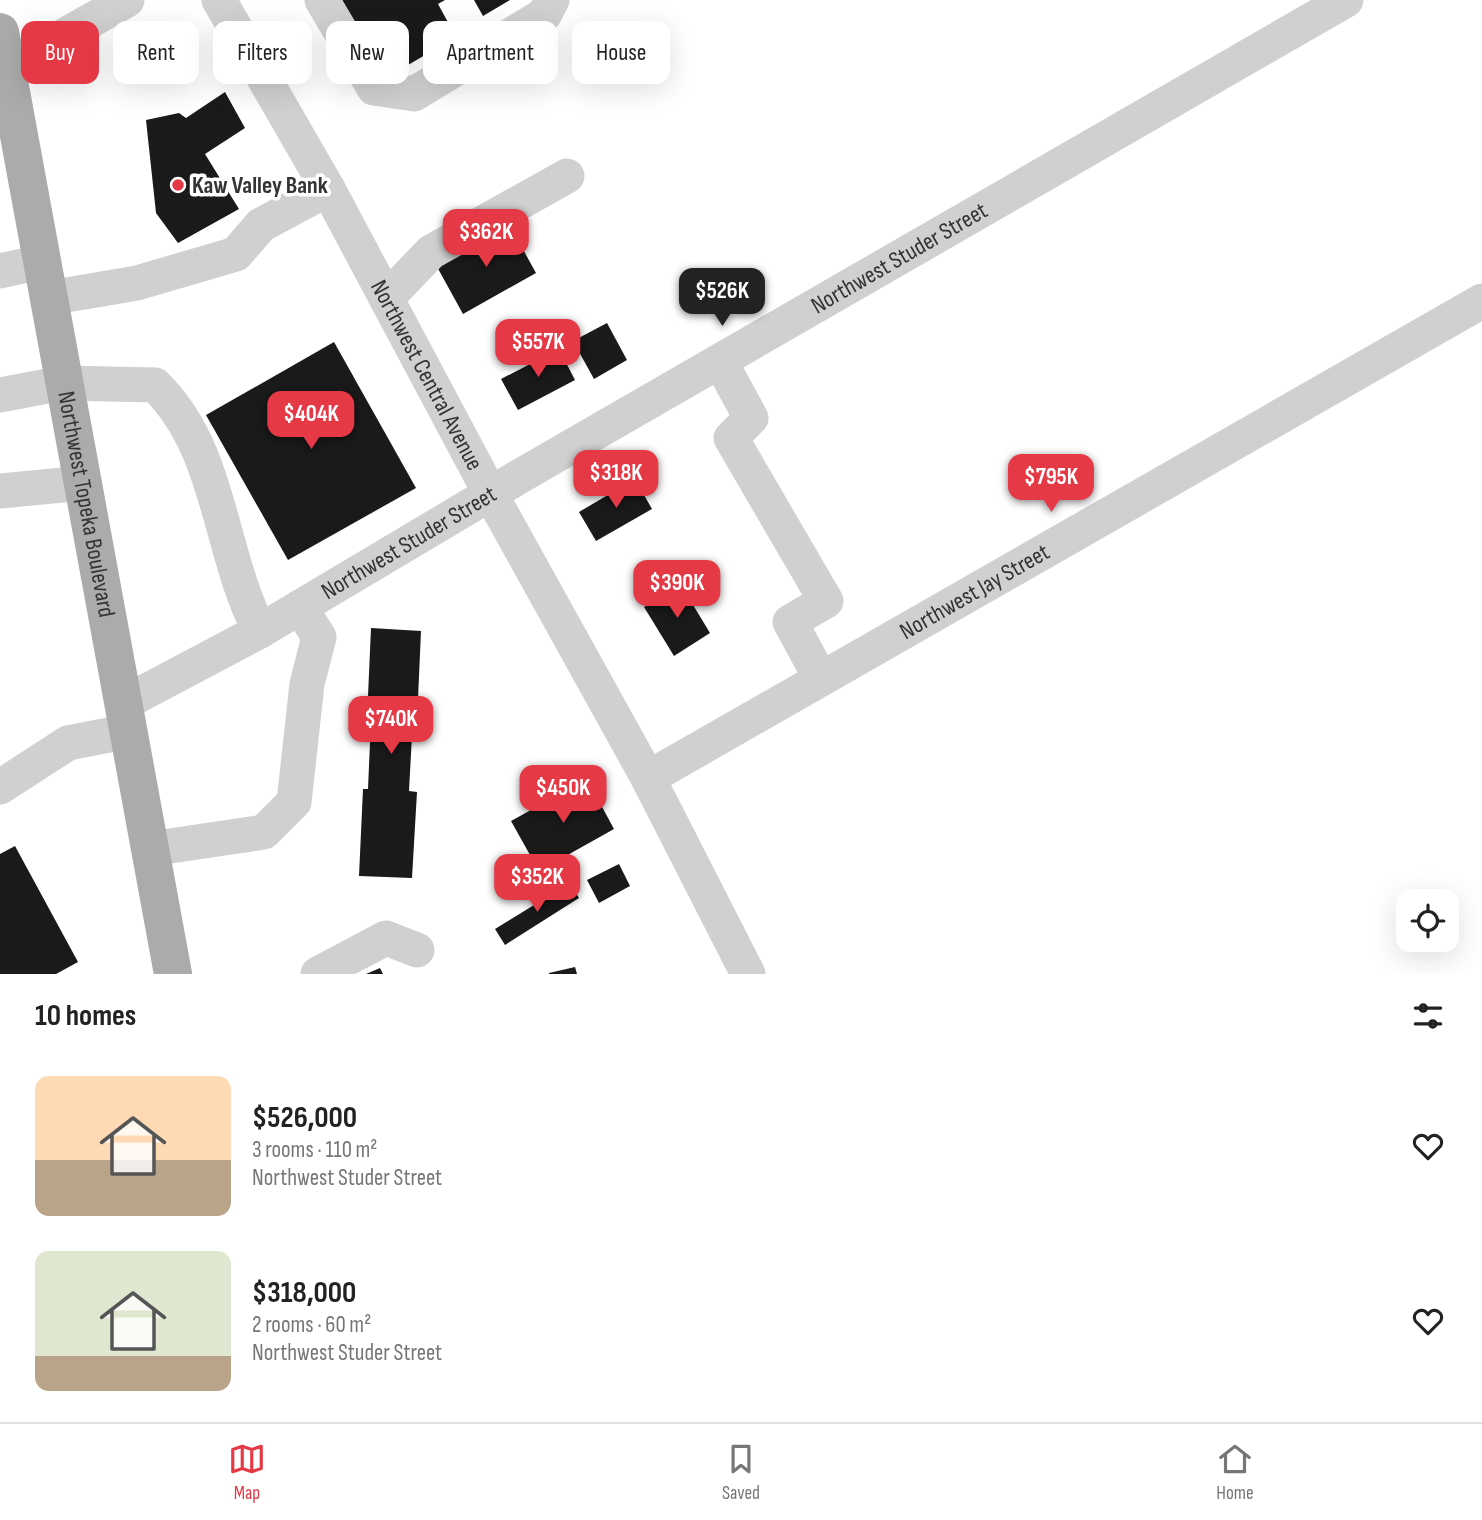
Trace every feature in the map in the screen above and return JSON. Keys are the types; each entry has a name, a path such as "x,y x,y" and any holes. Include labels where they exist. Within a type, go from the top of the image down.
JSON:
{"main road":[{"name":"Northwest Topeka Boulevard","path":"2,57 173,974"}],"street":[{"path":"2,57 127,0"},
{"name":"Northwest Central Avenue","path":"219,0 328,188 490,494 648,778 748,974"},
{"path":"321,0 374,88 414,94 544,15 552,0"},
{"name":"Northwest Studer Street","path":"0,787 68,743 127,717 260,631 490,494 1346,0"},
{"path":"387,298 431,252 567,176"},
{"path":"49,298 137,283 236,254 261,225 328,188"},
{"path":"0,271 41,262"},
{"name":"Northwest Jay Street","path":"648,778 1482,301"},
{"path":"720,361 751,418 731,438 825,601 790,622 821,679"},
{"path":"0,395 63,383 155,384 177,406 213,482 246,604 260,631"},
{"path":"0,491 83,483"},
{"path":"150,849 264,832 294,802 307,684 319,637 300,607"},
{"path":"318,974 386,938 424,954"}],"building":[{"path":"342,0 445,0 438,4 447,21 423,21 423,56 409,64 409,21 354,21"},
{"path":"474,0 510,0 483,16"},
{"path":"225,92 245,128 205,154 239,209 178,243 156,213 146,120 179,113 186,118"},
{"path":"509,224 536,273 463,314 436,265"},
{"path":"607,323 627,360 594,379 573,341"},
{"path":"334,342 416,488 288,560 206,415"},
{"path":"559,349 575,380 518,410 501,379"},
{"path":"635,479 652,509 596,541 579,512"},
{"path":"681,585 710,633 674,656 644,607"},
{"path":"371,628 421,631 409,791 417,792 412,878 359,876 363,789 368,789 372,696 368,696"},
{"path":"587,779 614,829 539,871 511,821"},
{"path":"15,846 78,962 56,974 0,974 0,854"},
{"path":"619,864 630,886 599,903 587,880"},
{"path":"570,883 579,898 505,945 495,929"},
{"path":"575,967 577,974 549,974 549,973"},
{"path":"380,968 383,974 366,974"}],"place":[{"name":"Kaw Valley Bank","path":"178,185"}]}
